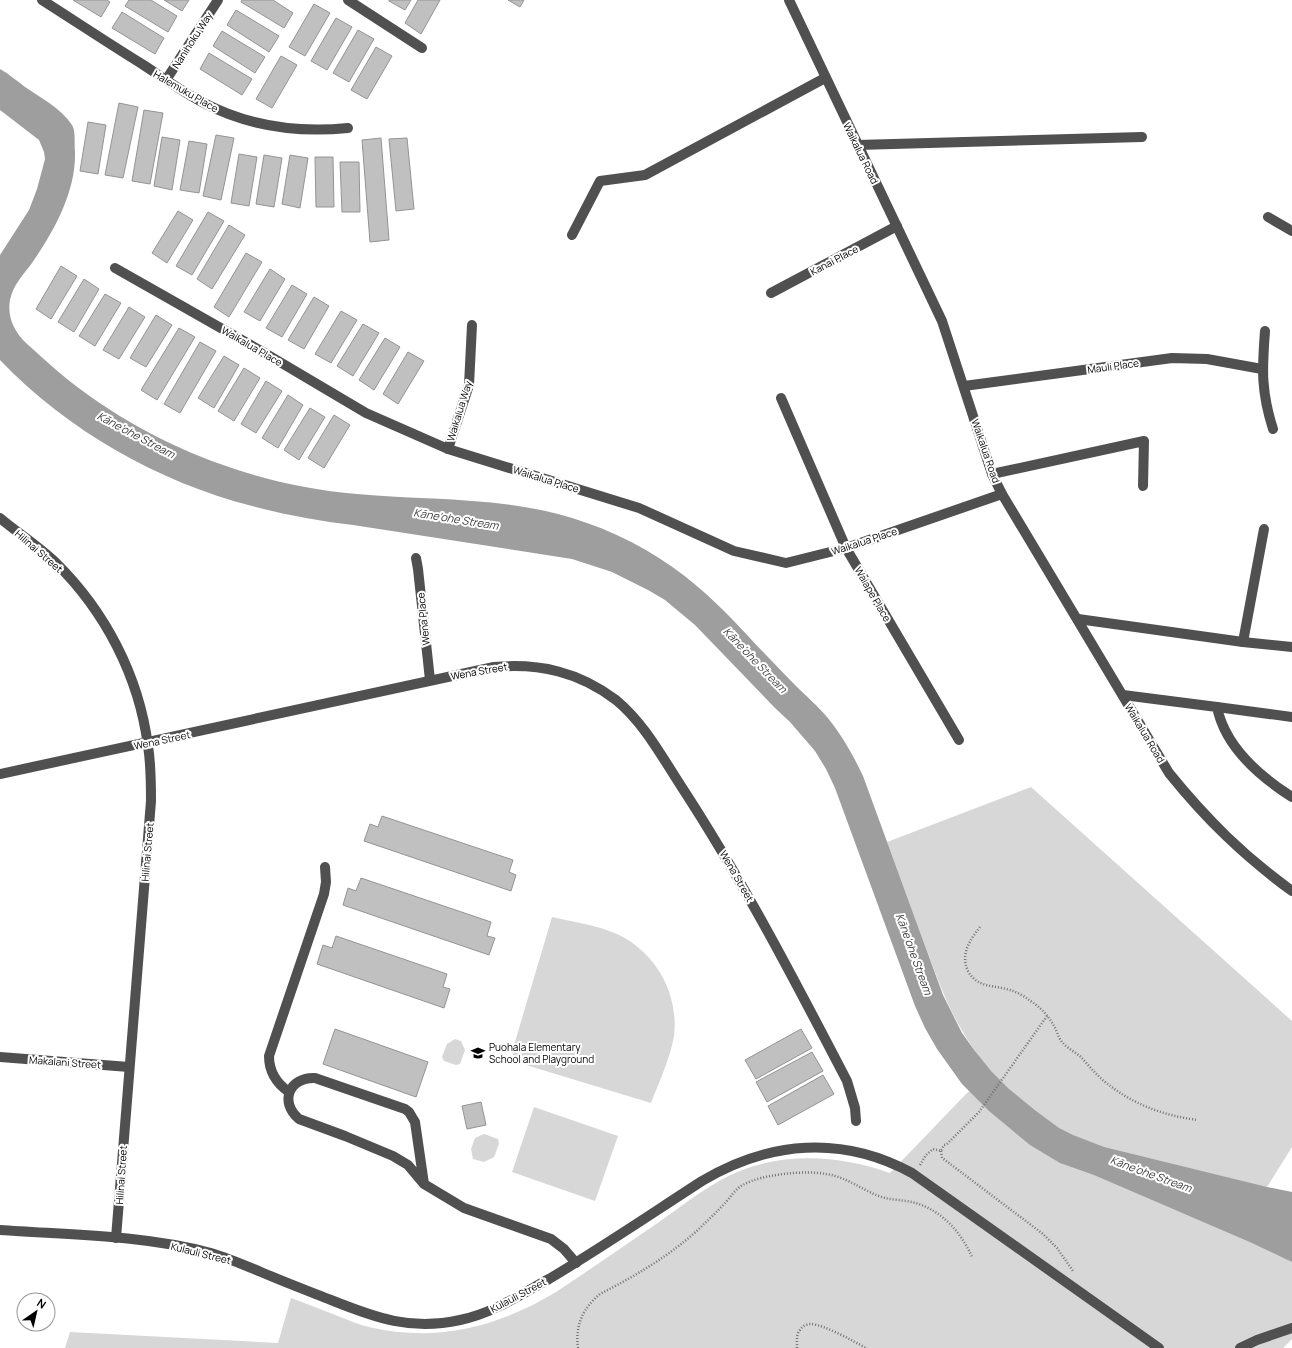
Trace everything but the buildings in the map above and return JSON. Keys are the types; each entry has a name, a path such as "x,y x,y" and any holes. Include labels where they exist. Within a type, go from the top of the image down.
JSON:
{"street":[{"name":"Halemuku Place","path":"42,0 166,80 219,111 258,124 280,128 303,130 348,128"},
{"name":"Nanihoku Way","path":"166,80 218,0"},
{"path":"348,0 422,48"},
{"name":"Waikalua Road","path":"789,0 942,321 992,474 1002,494 1169,773 1190,800 1234,845 1256,864 1292,891"},
{"path":"572,235 600,181 645,175 825,78"},
{"path":"857,145 1142,137"},
{"path":"1268,217 1292,231"},
{"name":"Kanai Place","path":"771,293 897,226"},
{"name":"Waikalua Place","path":"115,268 366,412 448,449 639,508 734,551 786,563 846,548 1002,494"},
{"name":"Waikalua Way","path":"448,449 469,385 472,325"},
{"path":"1265,331 1262,369 1265,401 1273,428"},
{"name":"Mauli Place","path":"964,386 1172,358 1206,359 1262,369"},
{"name":"Waiape Place","path":"781,398 846,548 959,740"},
{"path":"992,474 1144,441 1143,486"},
{"name":"Hilinai Street","path":"0,518 54,562 89,601 104,622 128,670 139,701 148,743 151,774 151,801 116,1238"},
{"path":"1243,642 1264,529"},
{"name":"Wena Place","path":"416,558 430,680"},
{"path":"1078,619 1243,642 1292,647"},
{"name":"Wena Street","path":"0,774 494,667 527,666 544,668 576,677 613,698 629,712 649,738 713,835 759,915 847,1081 855,1108 856,1121"},
{"path":"1122,695 1292,717"},
{"path":"1217,707 1224,730 1235,747 1267,779 1292,797"},
{"path":"289,1092 281,1086 273,1076 270,1069 269,1056 324,894 326,882 325,867"},
{"name":"Makalani Street","path":"0,1058 129,1067"},
{"path":"424,1184 415,1122 410,1112 315,1078 302,1079 296,1083 289,1092 289,1105 294,1115 299,1119 346,1136 393,1156 408,1165 424,1184 464,1208 551,1238 564,1249 576,1263"},
{"name":"Kulauli Street","path":"0,1230 116,1238 162,1243 212,1254 237,1262 368,1315 398,1322 441,1324 460,1320 495,1309 576,1263 702,1181 739,1161 759,1155 799,1148 834,1148 864,1153 895,1164 915,1175 1159,1348"},
{"path":"1240,1348 1257,1340 1292,1328"}],"path":[{"path":"980,927 968,945 966,952 966,966 973,978 984,985 1010,990 1020,994 1039,1007 1047,1016 1062,1042 1079,1055 1108,1085 1124,1096 1154,1110 1183,1118 1198,1120"},
{"path":"1043,1234 942,1158 940,1151 944,1145 947,1144 979,1112 1033,1038 1047,1016"},
{"path":"915,1175 926,1155 933,1149 940,1151"},
{"path":"578,1348 577,1335 579,1322 586,1307 593,1300 600,1294 660,1260 700,1228 736,1190 759,1178 811,1172 826,1174 841,1177 876,1195 888,1199 912,1202 923,1206 933,1211 952,1226 960,1235 972,1257"},
{"path":"797,1348 798,1332 808,1324 831,1331 866,1348"}],"shaded area":[{"path":"1031,787 1292,1021 1292,1147 1267,1187 1287,1259 1292,1262 1292,1339 1283,1348 65,1348 70,1332 278,1343 291,1298 362,1325 394,1332 442,1332 466,1329 489,1323 512,1314 556,1292 704,1190 739,1171 760,1164 803,1158 847,1162 869,1166 890,1173 966,1094 992,1072 968,1041 943,993 887,842"},
{"path":"552,917 593,926 617,934 631,942 643,952 662,976 673,1005 675,1020 674,1036 667,1062 651,1103 516,1062 512,1052"},
{"path":"455,1039 461,1041 465,1050 460,1064 456,1065 444,1061 442,1057 447,1044"},
{"path":"534,1107 618,1136 595,1201 512,1172"},
{"path":"484,1134 498,1139 499,1144 494,1157 484,1162 473,1159 471,1149 475,1138"}],"water":[{"name":"Kāne'ohe Stream","path":"0,69 57,108 72,125 74,134 74,167 68,196 56,224 48,238 16,285 11,295 9,306 12,323 18,334 26,343 74,384 121,417 184,450 218,463 286,483 321,490 357,494 473,501 531,508 559,514 617,535 646,550 673,567 724,611 816,705 842,738 863,776 943,995 962,1033 992,1072 1009,1089 1036,1111 1059,1128 1073,1135 1104,1147 1292,1192 1292,1262 1252,1243 1094,1175 1060,1163 1030,1145 989,1111 962,1084 937,1049 915,1006 835,788 815,751 790,722 695,625 665,600 612,572 572,559 328,522 264,509 217,496 182,483 149,468 116,450 84,431 54,409 26,385 0,360 0,255 29,210 37,189 45,159 39,140 0,110"}],"place":[{"name":"Puohala Elementary School and Playground","path":"478,1053"}]}
